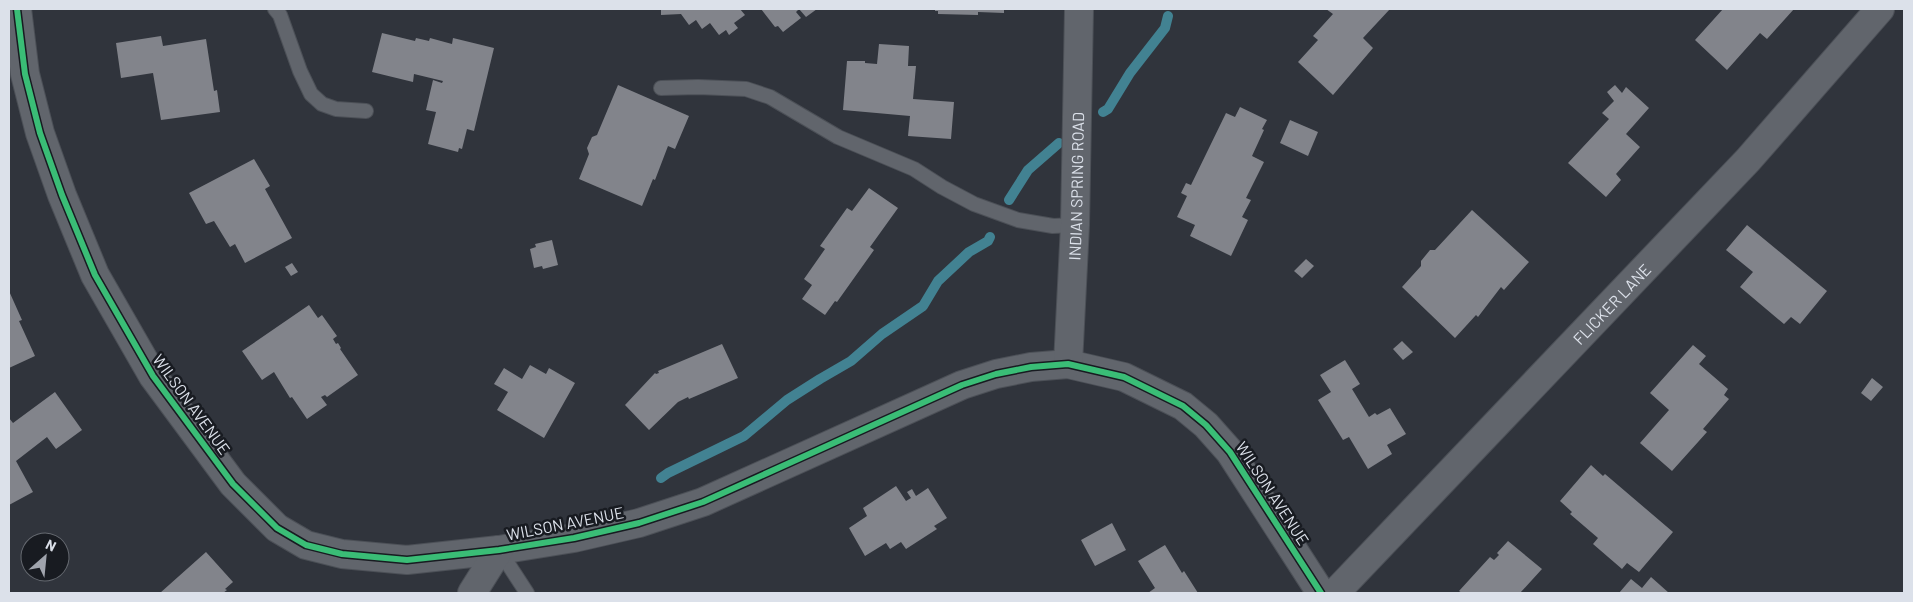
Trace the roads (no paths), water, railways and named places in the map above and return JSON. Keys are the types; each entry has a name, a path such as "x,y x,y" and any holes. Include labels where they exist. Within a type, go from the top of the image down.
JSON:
{"street":[{"name":"WILSON AVENUE","path":"17,9 26,74 40,133 62,195 95,275 152,376 233,484 277,528 306,545 342,554 407,560 499,550 574,538 648,520 703,502 962,384 996,374 1031,367 1068,364 1124,378 1183,406 1206,424 1230,452 1321,593"},
{"name":"INDIAN SPRING ROAD","path":"1068,364 1075,225 1079,9"},
{"name":"FLICKER LANE","path":"1335,593 1748,160 1880,9"},
{"path":"472,593 499,550"}],"lane":[{"path":"275,9 280,14 300,71 311,94 322,104 336,110 366,110"},
{"path":"660,88 746,89 770,97 838,137 914,168 942,187 974,204 1018,220 1053,226 1075,225"},
{"path":"499,550 527,593"}],"waterway":[{"path":"1103,112 1108,109 1130,73 1165,28 1168,16"},
{"path":"1009,200 1028,170 1059,143"},
{"path":"661,478 744,436 787,400 851,361 882,334 923,306 938,281 969,252 988,241 990,237"}]}
